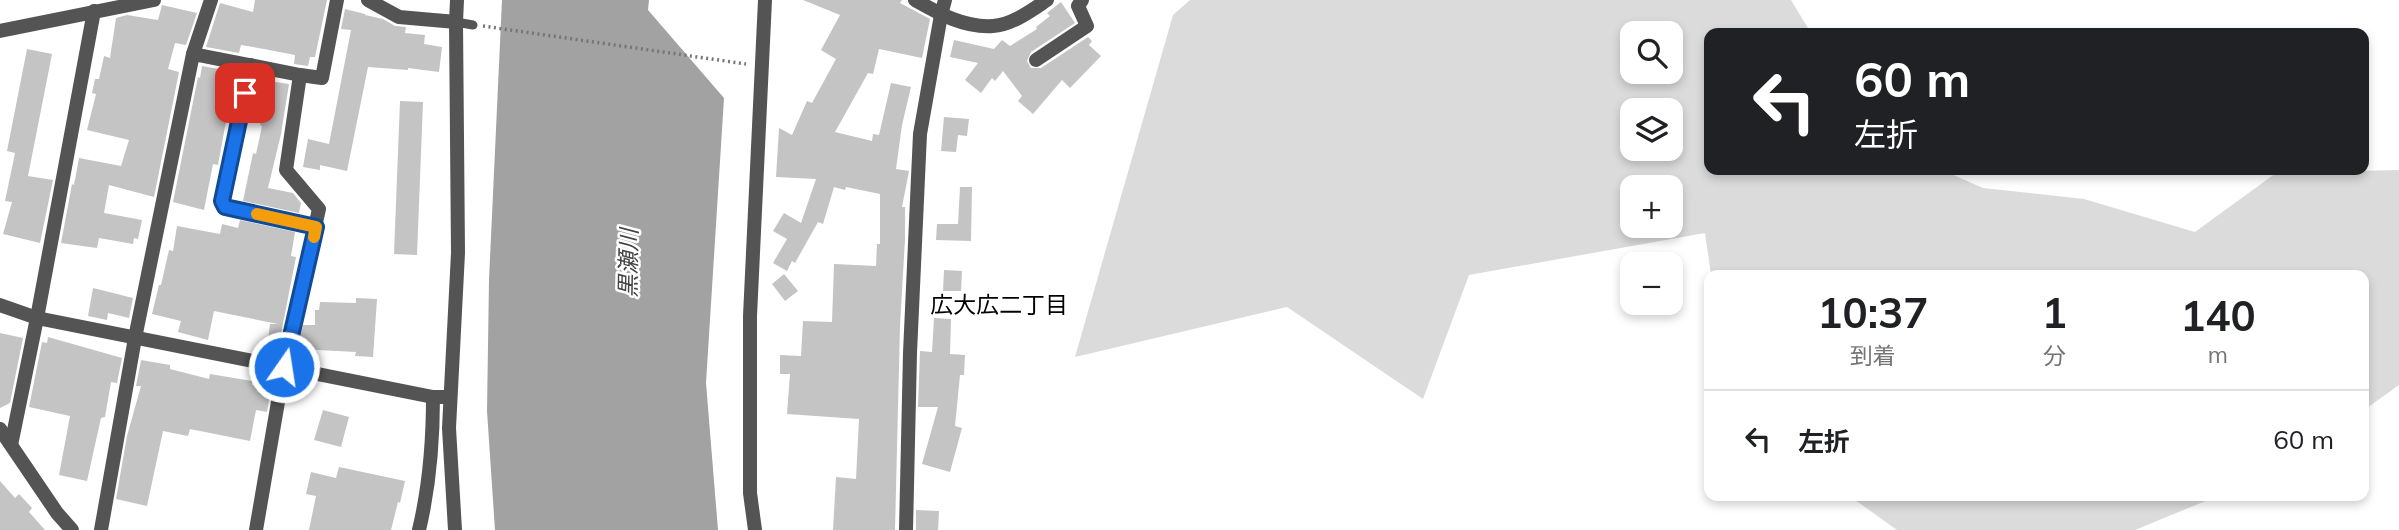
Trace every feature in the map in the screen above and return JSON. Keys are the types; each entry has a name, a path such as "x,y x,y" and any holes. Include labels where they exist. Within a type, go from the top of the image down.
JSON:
{"street":[{"path":"0,31 154,0"},
{"path":"101,530 135,338 193,54 211,0"},
{"path":"193,54 322,78 337,0"},
{"path":"368,0 399,17 456,22"},
{"path":"455,530 450,397 458,253 457,0"},
{"path":"755,530 750,493 750,316 765,0"},
{"path":"915,0 941,15 970,24 995,26 1048,0"},
{"path":"906,530 909,353 920,134 945,0"},
{"path":"1036,60 1087,26 1078,6 1082,0"},
{"path":"11,445 94,11"},
{"path":"251,65 222,201 225,207 316,227"},
{"path":"256,530 284,367 319,209 286,170 300,75"},
{"path":"0,305 37,318 433,397 450,397"},
{"path":"419,530 433,448 433,397"},
{"path":"0,429 57,513 72,530"}],"lane":[{"path":"456,22 473,25"}],"path":[{"path":"473,25 750,65"}],"shaded area":[{"path":"1190,0 1791,0 1808,28 1704,28 1704,175 1953,175 1983,188 2084,199 2195,232 2273,175 2369,175 2369,171 2399,170 2399,385 2369,406 2369,270 1710,270 1705,233 1683,237 1683,175 1620,175 1620,238 1677,238 1469,275 1423,399 1287,307 1075,357 1173,15"},
{"path":"1856,501 2205,501 2135,530 1897,530"}],"water":[{"name":"黒瀬川","path":"502,0 649,0 648,10 724,98 706,383 718,530 495,530 487,411 489,280"}],"building":[{"path":"255,0 327,0 315,57 310,57 308,66 294,64 295,55 264,49 241,45 239,53 206,47 220,3 253,12"},
{"path":"803,0 902,0 900,3 930,19 922,58 879,49 873,74 868,73 835,132 872,141 873,134 879,135 891,83 911,87 896,169 909,171 902,207 905,207 905,239 895,530 833,530 836,477 856,479 859,419 787,414 790,374 780,374 780,355 801,356 803,321 832,322 834,264 876,266 877,244 880,244 880,194 834,187 823,224 818,222 795,263 792,261 787,271 773,263 787,239 773,231 784,213 801,223 816,179 776,177 779,128 792,135 807,101 812,103 836,59 821,50 840,15"},
{"path":"1061,2 1075,23 1031,52 1027,61 1031,68 1041,68 1088,37 1092,41 1089,45 1101,56 1070,88 1062,80 1033,114 1018,101 1022,96 1003,71 995,81 992,78 981,93 965,80 978,63 950,57 954,40 994,49 1002,40 1010,46 1037,29 1036,27 1050,16 1047,13"},
{"path":"162,5 197,13 186,45 175,43 168,69 179,72 154,197 109,185 104,213 142,220 138,239 134,238 133,244 99,238 97,248 61,243 79,158 121,166 129,140 87,130 96,94 92,93 95,79 99,79 104,56 110,58 116,18 127,15 158,20"},
{"path":"345,9 383,19 395,26 406,27 405,33 425,35 424,44 442,47 439,72 368,67 347,171 320,165 320,170 303,167 308,139 329,144 351,30 341,29"},
{"path":"27,49 52,54 28,176 53,180 40,243 3,234 12,202 5,201 15,153 7,151"},
{"path":"202,66 235,72 218,165 213,164 204,210 173,202"},
{"path":"262,80 289,84 268,188 293,193 301,203 299,213 243,201 262,126 260,125 266,98 259,97"},
{"path":"400,101 423,102 417,255 394,254"},
{"path":"944,117 969,119 967,136 958,135 956,152 941,151"},
{"path":"960,187 972,187 971,241 936,240 937,224 958,224"},
{"path":"240,220 295,232 291,256 296,257 278,349 267,348 270,324 278,324 214,311 208,340 178,332 181,321 152,314 169,250 173,251 177,226 220,234 222,224 238,228"},
{"path":"944,270 962,271 961,291 943,291"},
{"path":"784,274 798,291 785,301 772,284"},
{"path":"93,288 133,298 129,318 108,313 107,320 88,316"},
{"path":"356,298 377,299 373,357 355,356 356,352 298,349 303,325 315,325 315,310 319,310 320,302 356,303"},
{"path":"934,318 951,319 950,354 965,355 964,375 960,375 955,426 962,428 950,472 922,464 938,407 918,407 920,351 932,352"},
{"path":"0,333 23,338 10,403 0,408"},
{"path":"48,337 122,358 117,383 111,382 105,417 101,418 87,481 59,475 70,416 29,407 42,342 47,343"},
{"path":"141,360 170,365 170,369 209,379 210,374 252,381 252,385 271,388 267,412 256,410 250,441 190,429 188,436 163,431 147,506 116,499 127,436 141,386 136,386"},
{"path":"323,410 349,417 341,447 314,440"},
{"path":"339,467 405,481 391,530 309,530 316,496 306,494 311,472 336,478"},
{"path":"0,481 15,498 19,494 32,508 29,512 45,530 0,530"},
{"path":"916,510 939,511 938,530 916,530"}],"slow traffic":[{"path":"257,214 316,227 314,237"}],"district":[{"name":"広大広二丁目","path":"999,304"}],"route":[{"path":"245,93 222,201 225,207 316,227 284,367"}]}
